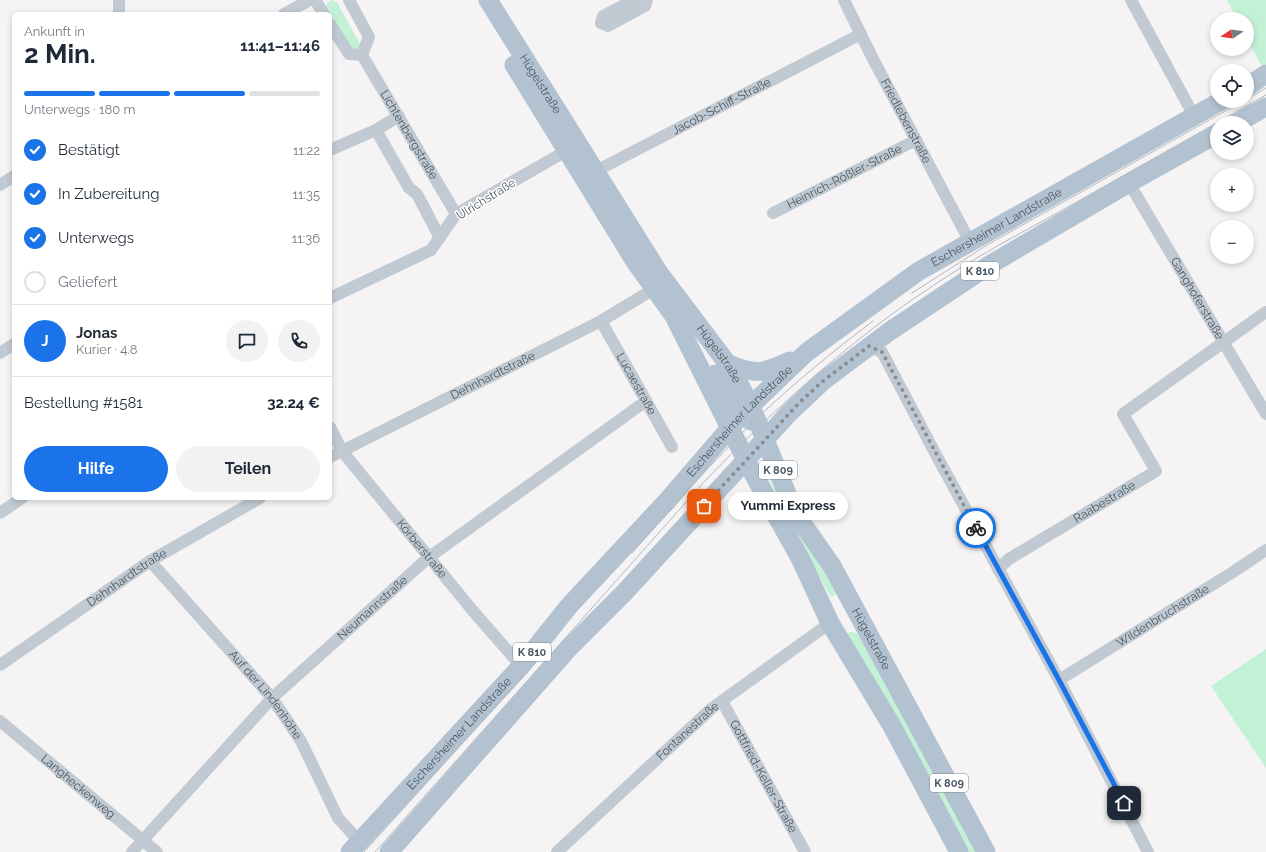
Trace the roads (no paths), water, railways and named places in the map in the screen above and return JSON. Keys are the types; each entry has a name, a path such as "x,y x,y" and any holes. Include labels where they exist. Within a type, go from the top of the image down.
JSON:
{"main road":[{"name":"Hügelstraße","path":"475,0 566,151 589,175 659,272 728,363 741,416 746,455 818,595 830,623 892,726 959,852"},
{"name":"Hügelstraße","path":"488,0 654,289 674,316 741,416 762,432 790,501 804,526 832,566 867,634 986,852"},
{"path":"1254,82 1266,74"},
{"name":"Eschersheimer Landstraße","path":"355,847 521,666 570,606 741,416 807,352 918,271 1210,107"},
{"path":"1250,116 1266,107"},
{"name":"Eschersheimer Landstraße","path":"389,852 467,761 568,649 623,594 746,455 762,432 778,425 823,381 869,346 991,264 1129,183 1210,138"},
{"path":"728,363 741,369 760,373 771,370 807,352"},
{"path":"711,450 727,448 761,462 790,501"},
{"path":"818,595 827,604 833,606 840,604 846,593"},
{"path":"830,623 840,619 850,620 867,634"}],"street":[{"path":"119,0 119,12"},
{"path":"288,12 310,0"},
{"path":"315,0 323,12"},
{"path":"332,27 348,54 362,56 369,36 350,0"},
{"path":"634,0 603,16 601,23 608,26 645,6 647,0"},
{"name":"Friedlebenstraße","path":"844,0 970,242"},
{"path":"1131,0 1194,116"},
{"name":"Jacob-Schiff-Straße","path":"589,175 861,34"},
{"name":"Lichtenbergstraße","path":"362,56 456,214"},
{"path":"332,149 376,130 399,116"},
{"name":"Lichtenbergstraße","path":"376,130 409,188 417,194 440,238"},
{"name":"Heinrich-Rößler-Straße","path":"773,213 916,140"},
{"name":"Ulrichstraße","path":"332,297 431,250 456,214 566,151"},
{"path":"0,186 12,177"},
{"name":"Ganghoferstraße","path":"1129,183 1266,414"},
{"name":"Dehnhardtstraße","path":"332,456 601,321 654,289"},
{"path":"1224,342 1266,312"},
{"name":"Lucaestraße","path":"601,321 672,447"},
{"name":"Raabestraße","path":"998,570 1009,559 1156,471 1123,414 1224,342"},
{"path":"0,353 12,345"},
{"path":"869,346 882,352 998,570 1059,680 1148,852"},
{"name":"Neumannstraße","path":"132,852 272,698 428,558 646,401"},
{"name":"Körberstraße","path":"332,431 342,451 428,558 521,666"},
{"path":"0,513 19,500"},
{"name":"Dehnhardtstraße","path":"0,666 150,562 257,500"},
{"name":"Wildenbruchstraße","path":"1059,680 1234,572 1266,550"},
{"name":"Auf der Lindenhöhe","path":"150,562 272,698 301,740 338,818 355,847"},
{"name":"Fontanestraße","path":"557,852 712,708 830,623"},
{"name":"Gottfried-Keller-Straße","path":"722,701 805,852"},
{"name":"Langheckenweg","path":"0,721 157,852"}],"tram line":[{"path":"1254,95 1266,88"},
{"path":"375,852 704,482 758,428 813,377 872,329 964,265 1266,95"},
{"path":"912,293 987,245 1231,108"},
{"path":"632,553 677,502 755,420 813,369 873,321"},
{"path":"364,852 537,661"}],"place":[{"name":"Yummi Express","path":"704,506"}]}
